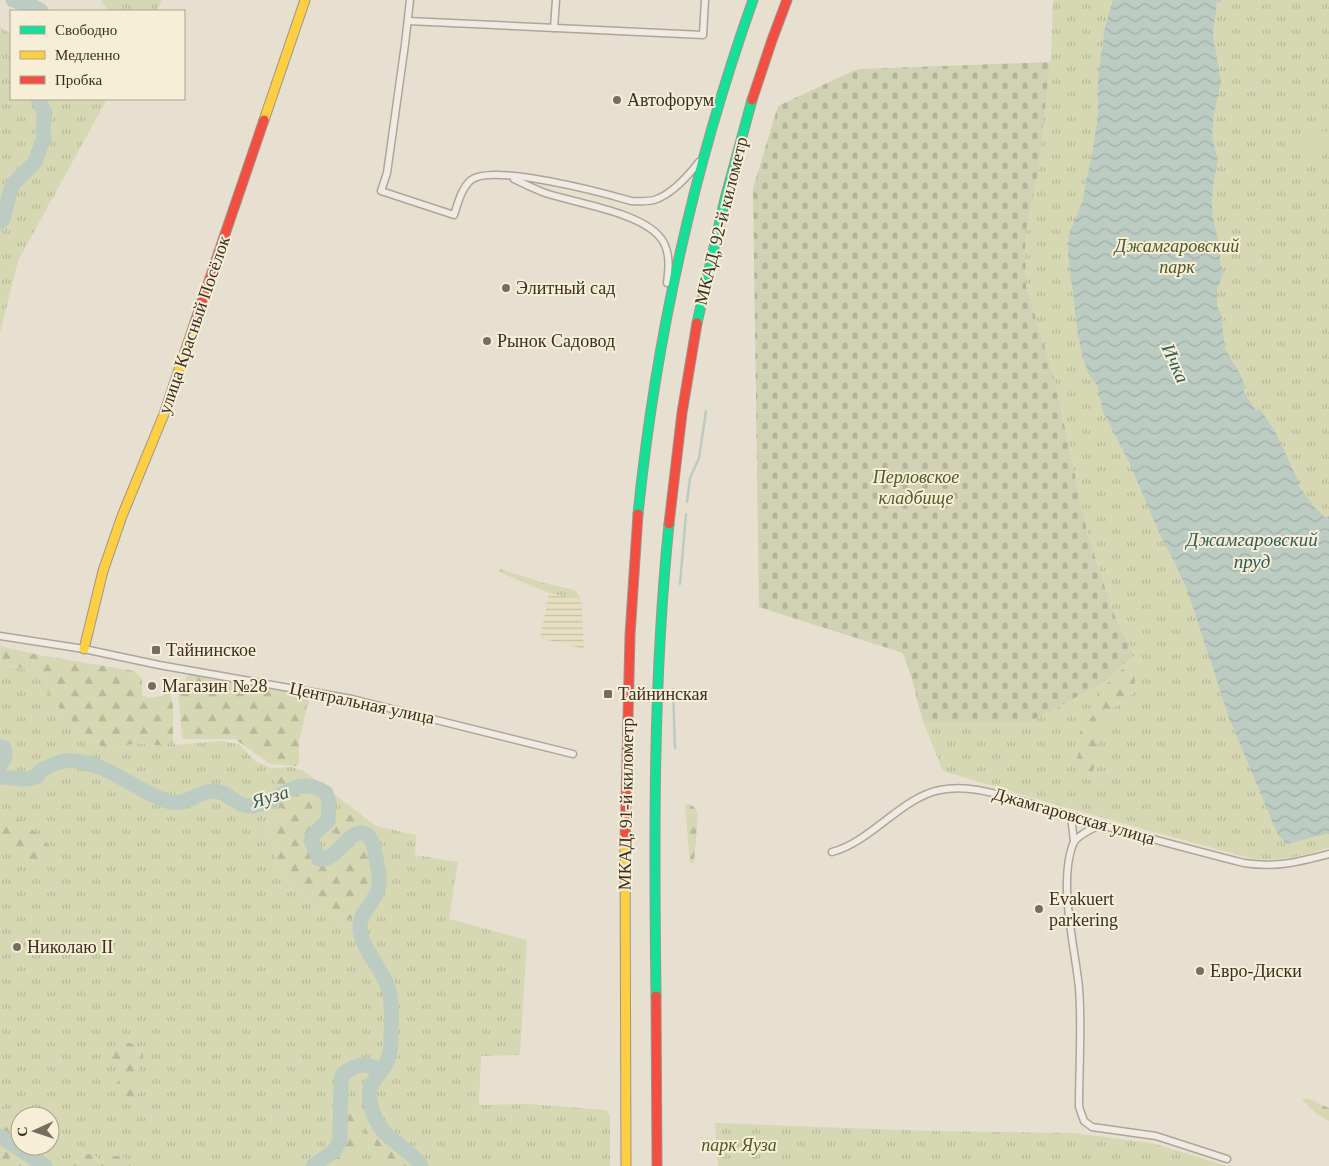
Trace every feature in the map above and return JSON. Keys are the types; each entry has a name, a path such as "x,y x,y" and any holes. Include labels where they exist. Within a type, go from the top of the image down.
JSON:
{"main road":[{"name":"улица Красный Посёлок","path":"84,649 104,571 122,516 164,414 305,0"},
{"name":"МКАД, 92-й километр","path":"646,444 665,320 688,212 718,102 753,0"},
{"name":"МКАД, 92-й километр","path":"677,448 696,326 719,219 749,111 787,0"},
{"name":"МКАД, 91-й километр","path":"626,1166 624,841 628,678 635,552 646,444"},
{"name":"МКАД, 91-й километр","path":"658,1166 656,842 659,673 666,554 677,448"}],"street":[{"path":"410,0 387,173 381,191 454,214 462,190 472,179 489,175 549,180 631,201 644,202 656,200 681,183 704,155"},
{"path":"554,28 556,0"},
{"path":"408,21 704,35 705,0"},
{"path":"508,176 544,193 637,220 650,227 660,236 667,250 669,267 665,320"},
{"name":"Центральная улица","path":"0,636 84,649 159,666 352,699 574,754"},
{"name":"Джамгаровская улица","path":"832,852 845,848 921,796 940,790 966,789 986,791 1100,825 1244,863 1263,866 1284,865 1329,854"},
{"path":"1071,816 1074,842 1069,858 1066,886 1079,990 1079,1107 1084,1121 1092,1127 1156,1136 1227,1159"},
{"path":"1074,842 1100,825"}],"shaded area":[{"path":"549,593 581,599 584,649 540,638"}],"green space":[{"path":"101,0 162,0 157,10 107,10"},
{"name":"Джамгаровский парк","path":"1053,0 1329,0 1329,848 1292,857 1253,859 1064,807 943,771 923,722 1030,722 1106,681 1116,670 1134,656 1113,612 1088,536 1055,382 1026,286 1025,234 1038,172 1051,57"},
{"path":"0,27 10,33 10,100 106,100 18,261 0,333"},
{"name":"Перловское кладбище","path":"1050,62 1038,172 1025,234 1026,286 1055,382 1088,536 1113,612 1134,656 1116,670 1106,681 1030,722 923,722 903,653 759,607 753,188 778,106 853,71 860,69"},
{"path":"1329,131 1329,153 1307,155 1305,133"},
{"path":"500,569 544,583 575,590 581,599 549,593 499,572"},
{"path":"0,646 39,655 134,671 142,678 142,696 149,698 163,696 166,686 169,687 173,706 173,739 165,746 136,743 106,750 67,717 54,701 41,676 24,669 0,664"},
{"path":"1130,662 1136,667 1134,692 1125,703 1112,708 1098,740 1096,764 1090,777 1082,776 1075,765 1080,748 1080,732 1098,709 1101,692"},
{"path":"0,664 29,670 41,676 54,701 67,717 106,750 136,743 165,746 173,739 175,745 219,741 239,744 255,761 271,768 292,767 304,771 376,826 416,835 415,855 458,862 449,919 527,940 520,1055 481,1056 479,1105 528,1104 606,1110 610,1116 610,1166 0,1166","holes":["304,792 324,820 309,837 313,856 318,862 321,864 331,862 349,843 370,849 376,884 338,921 289,885 276,858 274,845 266,830 266,823 277,820 285,814 281,807 283,799","351,814 367,824 368,829 358,829 346,834 333,829 337,822"]},
{"path":"188,674 308,694 309,698 299,742 299,764 296,766 270,764 235,739 184,739 182,736 178,693"},
{"path":"272,771 298,774 303,784 280,789 271,777"},
{"path":"312,791 324,794 325,803 325,815 309,837 315,859 321,864 328,862 352,842 365,838 375,866 375,887 363,907 351,919 338,921 289,885 276,858 274,845 266,830 266,823 277,820 285,814 279,805 285,799 303,792"},
{"path":"685,805 692,805 698,814 694,863 690,863"},
{"path":"0,808 43,837 49,849 49,862 39,866 18,853 0,852"},
{"path":"351,814 369,827 368,829 354,830 342,839 335,834 334,826 337,822"},
{"path":"127,1043 131,1043 143,1053 143,1058 139,1062 138,1094 134,1099 122,1096 115,1089 114,1086 123,1076 118,1071 110,1054 110,1050 115,1047 124,1047"},
{"path":"0,1094 10,1122 10,1156 55,1156 62,1161 88,1154 103,1161 112,1156 122,1156 131,1166 89,1166 83,1162 82,1166 9,1166 0,1161"},
{"path":"1307,1098 1329,1108 1329,1121 1318,1115 1302,1100"},
{"path":"366,1099 374,1125 387,1142 413,1163 409,1166 397,1166 383,1155 365,1134 361,1100"},
{"path":"346,1102 357,1103 358,1145 351,1159 344,1166 322,1166 337,1152 344,1138"},
{"name":"парк Яуза","path":"715,1123 929,1131 1074,1133 1152,1143 1227,1166 718,1166"}],"water":[{"name":"Джамгаровский пруд","path":"1113,0 1221,0 1221,2 1217,2 1213,35 1221,82 1214,114 1212,137 1218,160 1213,185 1212,204 1213,219 1220,248 1220,265 1224,271 1217,289 1217,306 1221,313 1225,349 1239,372 1246,388 1243,390 1256,411 1260,409 1276,433 1299,483 1298,485 1316,509 1326,518 1329,516 1329,833 1287,844 1278,835 1229,718 1188,592 1161,537 1128,460 1103,412 1097,385 1088,373 1078,335 1068,254 1069,234 1082,203 1092,154 1098,117 1098,79 1105,27"}],"waterway":[{"name":"Яуза","path":"13,0 39,10"},
{"name":"Яуза","path":"0,222 3,219 12,185 35,162 44,137 45,113 38,100"},
{"path":"687,502 690,478 699,458 706,411"},
{"path":"680,584 686,514"},
{"path":"673,689 675,748"},
{"name":"Яуза","path":"0,746 4,748 5,756 0,765"},
{"name":"Яуза","path":"0,777 27,779 38,776 40,771 53,765 76,761 100,767 155,796 173,803 186,801 208,791 223,793 248,806 268,802 286,792 304,786 315,787 326,793 329,802 328,821 314,834 311,840 319,859 332,856 354,835 366,834 370,838 374,849 378,871 377,893 362,917 360,932 366,948 388,987 392,1025 391,1046 387,1062 373,1081 369,1091 371,1106 377,1122 384,1132 410,1153 421,1166"},
{"path":"313,1166 334,1151 340,1141 341,1081 343,1074 361,1065 380,1070"},
{"path":"0,1136 45,1166"}],"traffic: fast":[{"path":"638,514 655,382 680,254 712,127 753,0"},
{"path":"697,323 725,199 752,100"},
{"path":"656,996 655,819 657,701 669,524"}],"traffic: slow":[{"path":"264,120 305,0"},
{"path":"84,649 103,571 122,516 164,414 195,322"},
{"path":"625,843 626,1166"}],"traffic: jam":[{"path":"752,100 787,0"},
{"path":"195,322 264,120"},
{"path":"669,524 682,413 697,323"},
{"path":"625,843 630,635 638,514"},
{"path":"656,996 657,1166"}],"place":[{"name":"Автофорум","path":"617,100"},
{"name":"Элитный сад","path":"506,288"},
{"name":"Рынок Садовод","path":"487,341"},
{"name":"Тайнинское","path":"156,650"},
{"name":"Магазин №28","path":"152,686"},
{"name":"Тайнинская","path":"608,694"},
{"name":"Evakuert parkering","path":"1039,909"},
{"name":"Николаю II","path":"17,947"},
{"name":"Евро-Диски","path":"1200,971"}],"water label":[{"name":"Ичка","path":"1176,363"}]}
